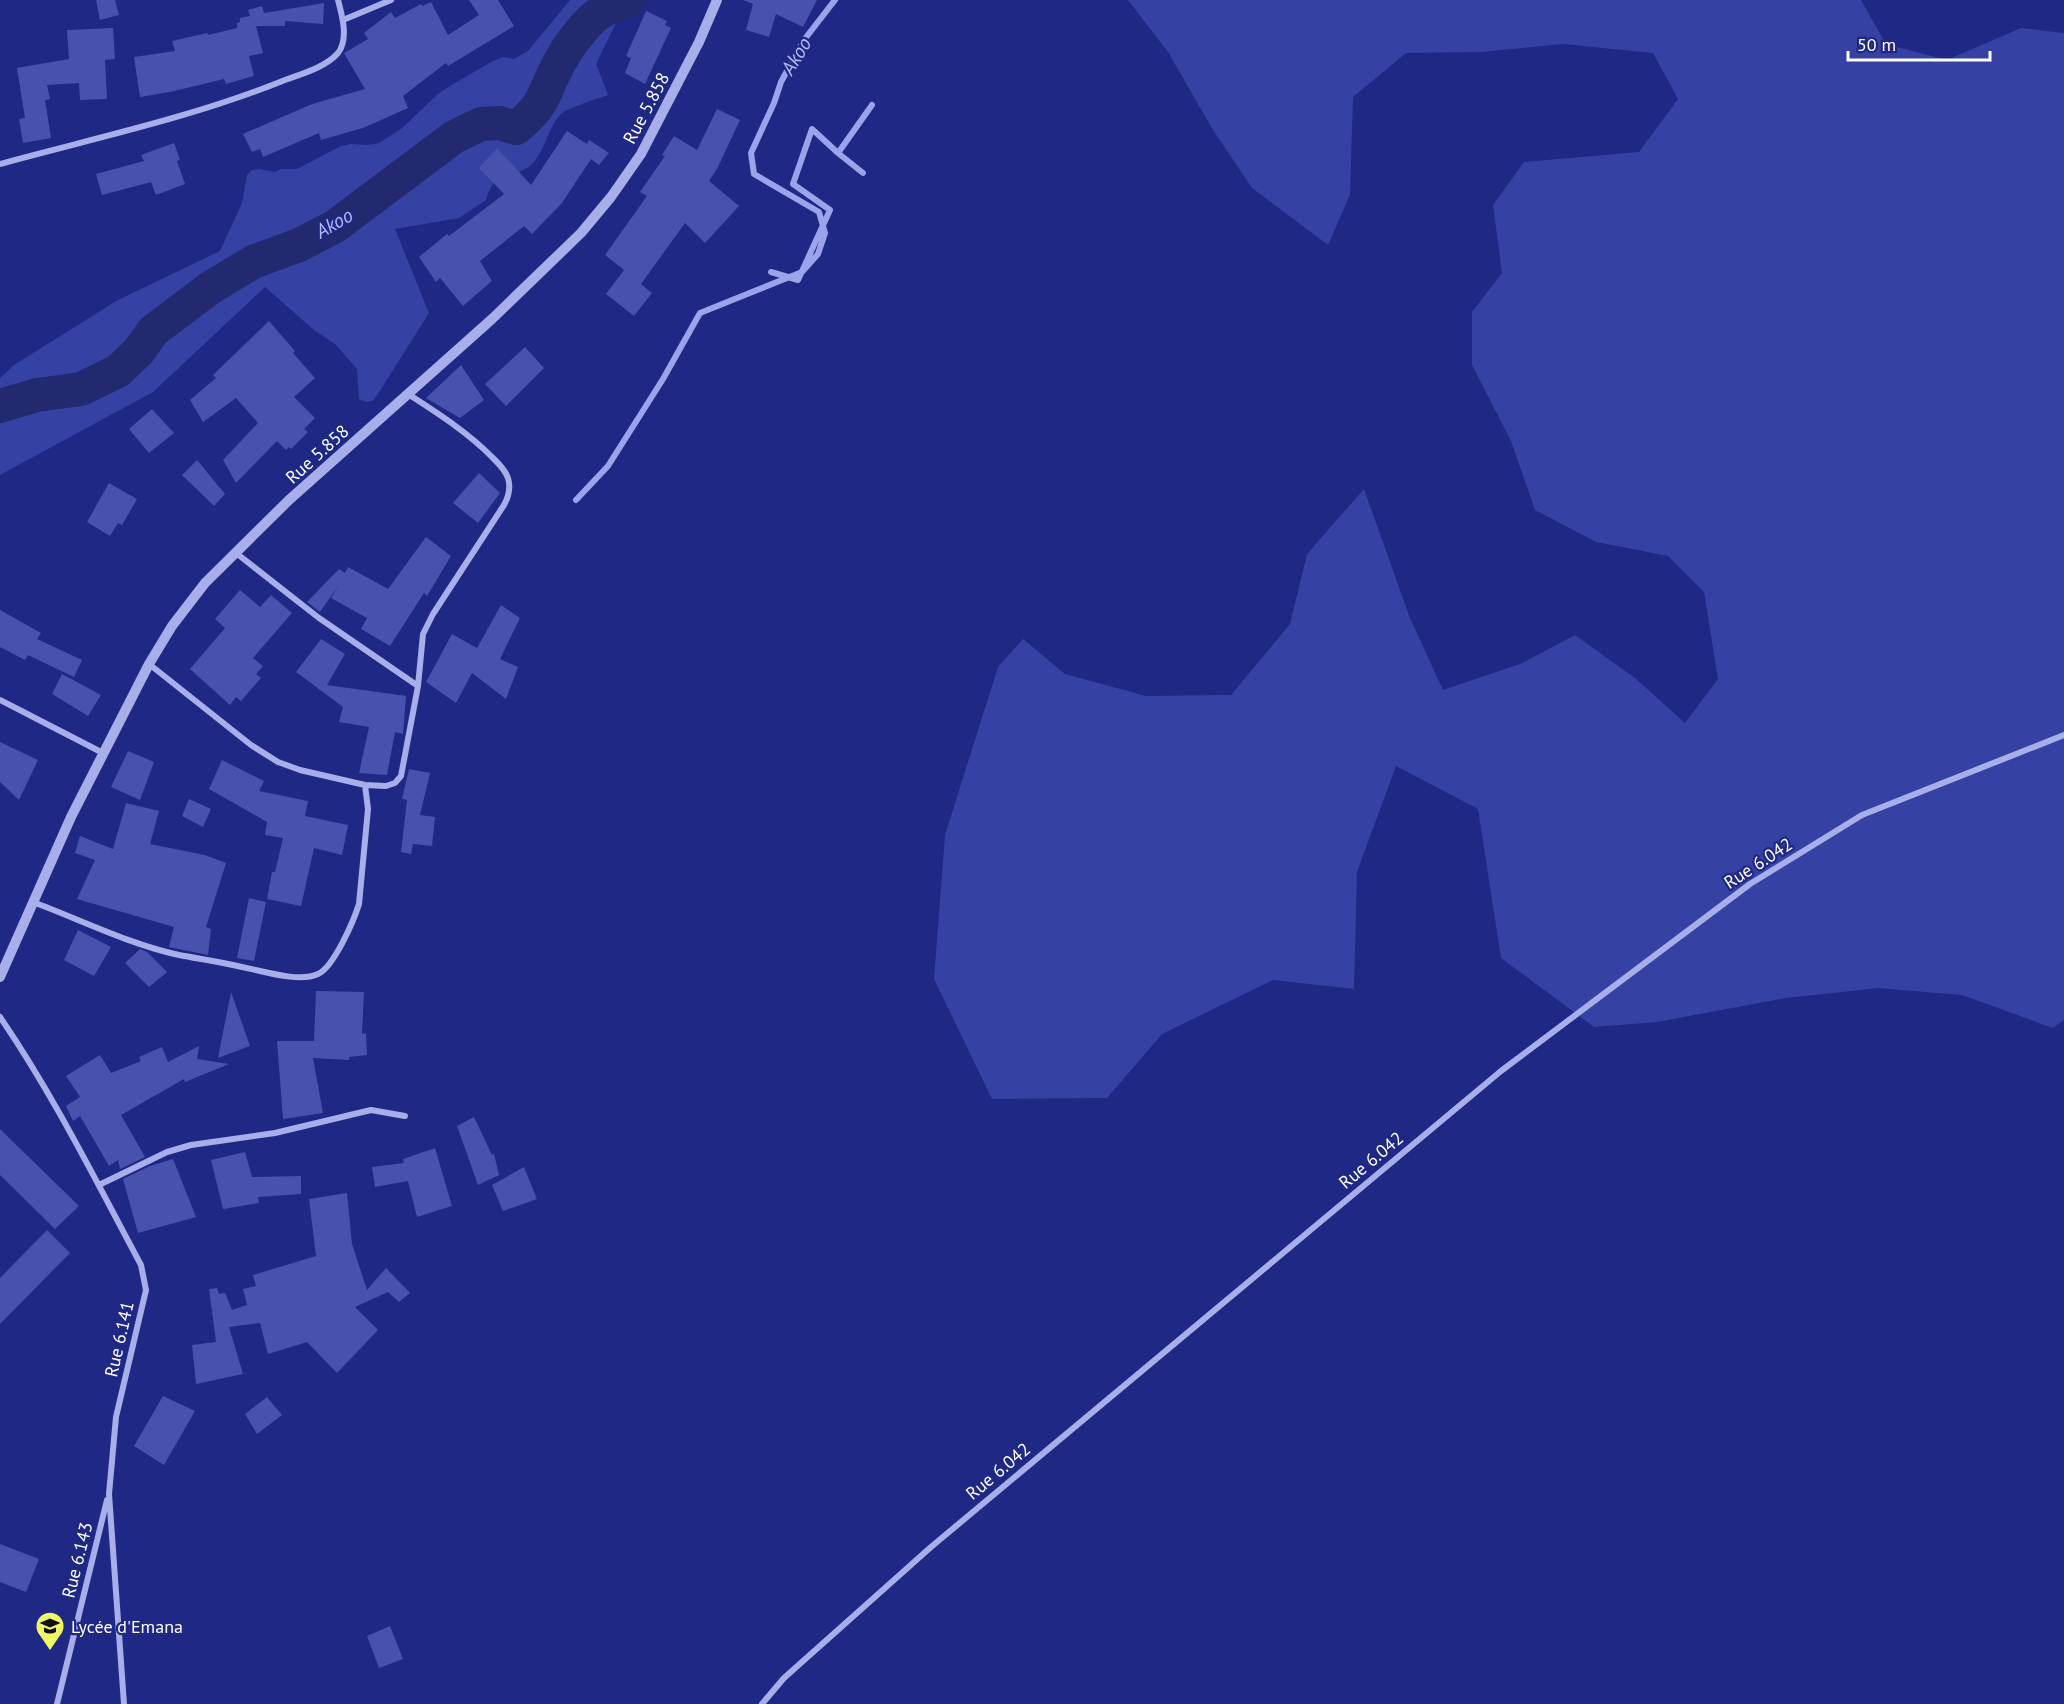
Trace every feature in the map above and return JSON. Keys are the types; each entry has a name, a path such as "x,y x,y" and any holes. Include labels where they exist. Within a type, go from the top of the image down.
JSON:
{"street":[{"path":"0,164 239,99 304,73 330,60 339,52 343,43 343,20 338,0"},
{"path":"343,20 391,0"},
{"name":"Rue 5.858","path":"0,977 71,817 149,664 172,626 205,583 290,500 492,319 582,233 611,197 640,154 699,42 717,0"},
{"path":"149,664 251,746 278,762 300,770 365,785 386,786 395,783 401,776 418,686 423,634 427,624 504,505 509,496 510,486 502,467 470,435 408,394"},
{"path":"236,553 319,618 418,686"},
{"path":"0,700 103,753"},
{"name":"Rue 6.042","path":"762,1704 784,1678 932,1546 1501,1071 1750,884 1862,815 2064,735"},
{"path":"33,902 178,955 204,958 301,978 319,974 330,964 359,904 368,809 365,785"},
{"name":"Rue 6.141","path":"0,1017 42,1082 99,1185 141,1265 146,1290 116,1417 109,1494 124,1704"},
{"path":"99,1185 167,1152 191,1145 275,1133 371,1110 405,1116"},
{"name":"Rue 6.143","path":"57,1704 109,1494"}],"shaded area":[{"path":"570,0 627,0 596,64 608,95 561,114 533,163 495,181 486,200 459,218 395,229 429,313 374,400 366,402 359,399 357,369 335,344 314,330 265,287 153,392 0,475 0,378 14,365 118,300 220,251 242,203 247,175 252,170 275,172 281,169 297,169 341,146 379,143 401,129 438,94 453,84 493,61 503,57 514,59 528,51"},
{"path":"1128,0 1861,0 1886,44 1947,60 2021,28 2064,33 2064,1020 2053,1028 1962,995 1878,988 1786,998 1657,1022 1594,1027 1501,958 1478,809 1396,766 1357,872 1354,989 1273,980 1162,1034 1107,1098 992,1099 934,979 945,835 998,667 1023,639 1065,674 1146,696 1231,695 1290,624 1307,554 1364,489 1410,618 1443,690 1520,664 1575,635 1635,678 1685,723 1718,679 1704,592 1668,556 1596,542 1535,510 1511,441 1472,365 1472,312 1502,273 1493,205 1524,162 1639,152 1678,99 1653,53 1563,44 1481,52 1406,53 1353,97 1350,195 1328,245 1252,188 1213,130 1168,52"}],"building":[{"path":"96,0 115,0 119,15 100,20"},
{"path":"469,0 498,0 514,26 448,66 446,63 403,96 408,108 363,128 321,140 319,133 263,157 260,149 252,152 243,134 312,104 365,89 344,53 368,39 364,33 391,12 395,18 421,4 422,6 431,2 448,35 479,15"},
{"path":"743,0 817,0 803,27 776,14 769,37 746,30 753,4"},
{"path":"324,3 323,24 285,21 285,26 256,26 263,53 249,56 254,76 226,84 224,79 140,97 134,57 175,51 172,41 237,28 240,18 250,16 248,10 262,6 264,13"},
{"path":"646,11 667,21 665,25 671,28 645,84 625,73 631,58 626,56"},
{"path":"113,28 115,59 105,60 107,99 80,100 79,83 47,85 50,99 45,100 51,138 23,143 19,119 25,118 17,68 69,59 67,30"},
{"path":"717,109 740,120 709,181 739,206 705,243 685,223 641,284 652,293 634,316 606,294 624,270 605,255 647,196 640,192 665,156 662,155 674,136 697,150"},
{"path":"567,131 587,144 589,140 609,153 599,165 591,159 562,203 532,234 524,226 480,261 492,281 463,306 440,278 436,282 419,257 447,234 449,236 504,194 479,168 497,148 531,185"},
{"path":"174,143 185,184 156,195 151,182 102,195 96,174 144,161 141,155"},
{"path":"269,321 315,378 294,397 315,418 304,429 308,432 291,449 289,447 286,450 277,441 236,483 223,460 258,423 236,398 203,422 190,400 216,378 213,375"},
{"path":"525,347 544,368 506,406 485,384"},
{"path":"461,365 484,400 460,418 426,398"},
{"path":"152,409 174,433 149,453 129,429"},
{"path":"197,460 225,494 214,506 182,475"},
{"path":"479,473 500,493 478,523 453,503"},
{"path":"109,483 137,499 122,525 118,523 110,536 87,522"},
{"path":"426,537 451,556 427,596 424,593 390,646 361,629 367,618 331,598 338,586 320,612 307,602 339,569 345,573 348,567 388,589"},
{"path":"240,590 260,607 271,595 292,613 253,658 263,666 256,674 261,678 241,701 236,697 230,705 190,669 225,628 215,619"},
{"path":"501,605 520,618 500,659 518,667 506,699 472,673 456,703 426,682 452,634 477,648"},
{"path":"0,610 41,633 37,639 82,660 74,677 28,655 25,660 0,647"},
{"path":"321,639 345,654 327,685 406,696 403,734 395,732 387,775 359,773 369,727 339,722 343,707 296,672"},
{"path":"62,674 101,695 88,716 52,694"},
{"path":"0,742 38,760 19,800 0,782"},
{"path":"128,751 154,762 140,800 111,787"},
{"path":"222,760 264,781 259,791 308,801 305,816 348,825 342,855 314,848 301,906 267,899 272,872 275,872 283,838 265,835 267,822 209,789"},
{"path":"409,769 430,773 420,815 435,817 432,846 413,844 411,854 401,852 407,800 402,799"},
{"path":"189,799 211,809 203,827 182,816"},
{"path":"126,803 159,811 150,844 205,855 226,863 206,927 211,929 208,955 169,947 174,927 77,899 95,860 75,853 80,836 113,849"},
{"path":"249,898 266,902 254,961 237,958"},
{"path":"78,930 111,947 94,976 64,960"},
{"path":"140,949 147,952 167,972 149,987 125,963"},
{"path":"316,991 364,992 362,1034 366,1033 367,1055 349,1057 349,1060 313,1058 323,1113 283,1119 277,1041 314,1041"},
{"path":"231,992 250,1046 218,1058"},
{"path":"199,1046 197,1059 229,1064 185,1082 184,1079 121,1115 145,1157 120,1169 118,1160 109,1166 80,1116 73,1121 66,1106 80,1097 66,1076 100,1055 111,1073 141,1061 139,1057 162,1047 168,1062"},
{"path":"474,1117 492,1155 494,1154 499,1175 478,1185 457,1126"},
{"path":"0,1129 79,1206 55,1229 0,1175"},
{"path":"435,1148 452,1206 417,1217 408,1181 375,1187 372,1167 404,1163 403,1159"},
{"path":"245,1152 252,1177 301,1176 301,1194 258,1197 259,1203 223,1209 211,1160"},
{"path":"173,1159 196,1217 138,1233 123,1179 150,1166"},
{"path":"524,1167 537,1199 503,1211 492,1185"},
{"path":"347,1193 352,1244 367,1290 386,1268 410,1293 399,1302 388,1292 355,1307 378,1330 337,1373 307,1342 268,1354 260,1323 229,1327 243,1374 196,1384 192,1345 216,1342 209,1289 217,1288 219,1294 225,1293 232,1310 247,1305 243,1289 256,1286 253,1275 316,1256 309,1199"},
{"path":"47,1230 70,1253 0,1324 0,1278"},
{"path":"163,1396 195,1411 164,1465 134,1446"},
{"path":"267,1397 282,1415 257,1434 245,1414"},
{"path":"0,1544 39,1559 26,1592 0,1582"},
{"path":"390,1626 403,1659 379,1668 367,1636"}],"waterway":[{"name":"Akoo","path":"0,406 37,395 81,389 118,371 139,351 153,331 210,288 253,262 299,245 334,227 454,137 481,124 500,123 516,128 540,103 564,54 585,26 606,9 628,0"},
{"name":"Akoo","path":"576,500 608,466 663,379 700,313 802,272 818,254 825,233 819,212 754,174 751,153 781,82 804,40 835,0"},
{"path":"838,153 872,105"},
{"path":"771,272 798,280 830,210 793,184 812,129 863,173"}],"place":[{"name":"Lycée d'Emana","path":"50,1652"}]}
